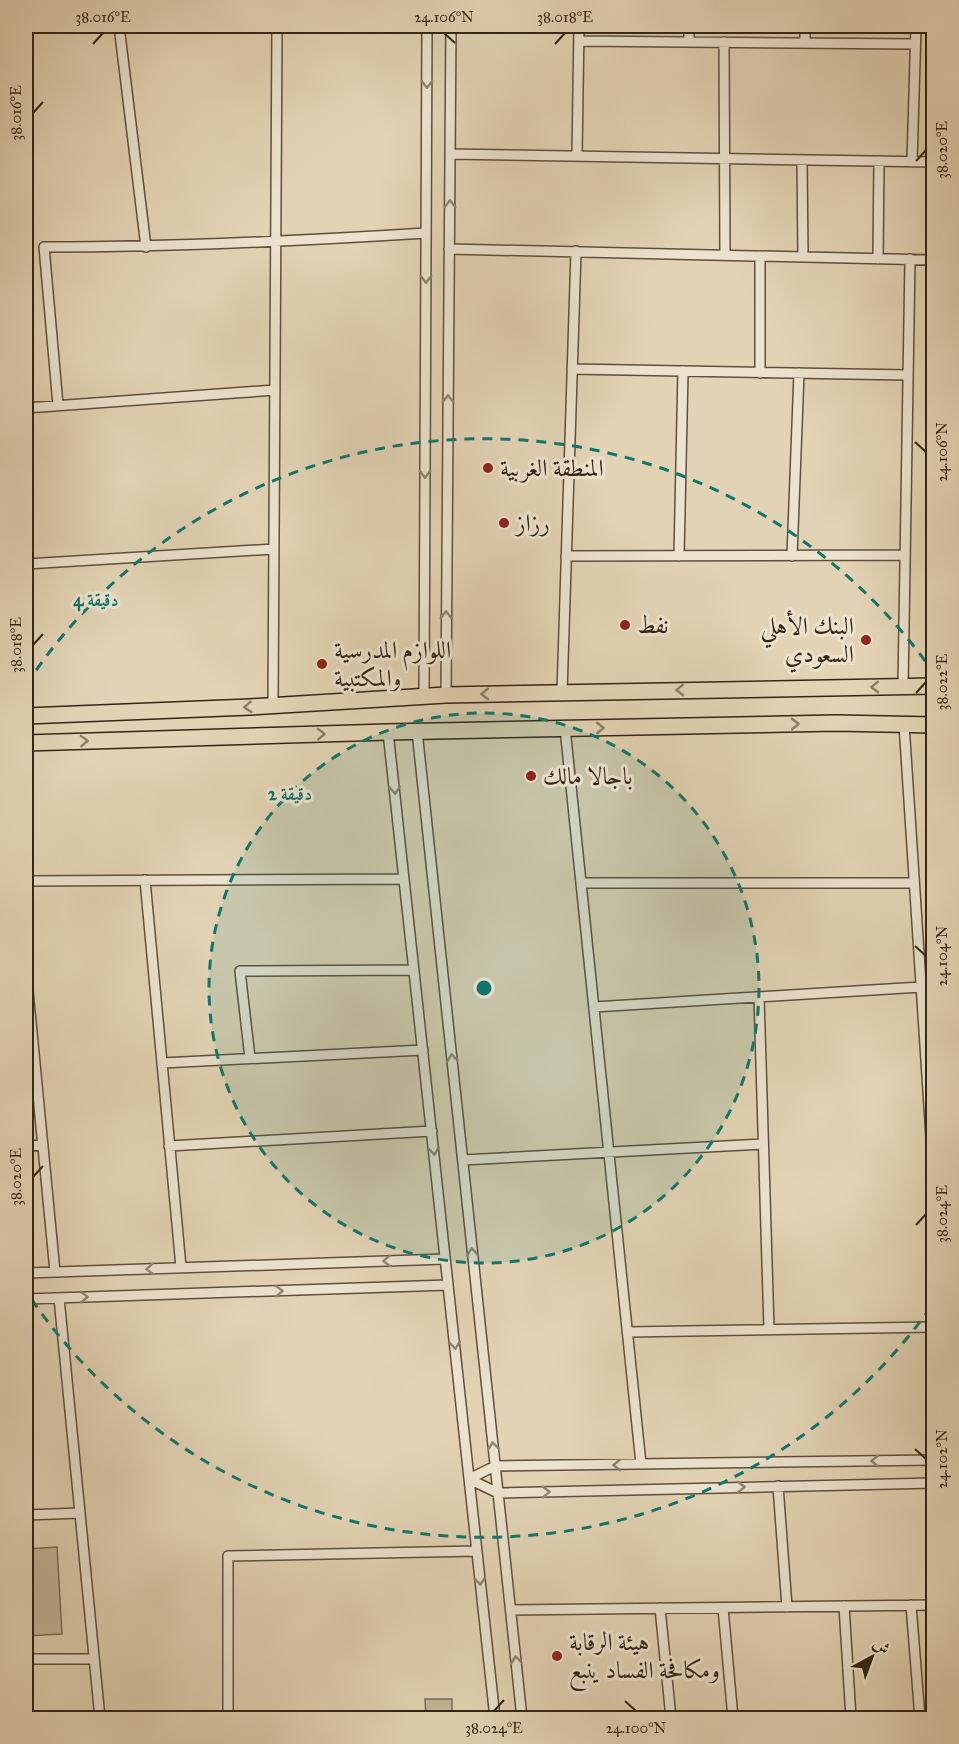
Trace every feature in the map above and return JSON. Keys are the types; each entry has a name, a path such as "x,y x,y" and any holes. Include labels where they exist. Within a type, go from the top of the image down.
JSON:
{"main road":[{"path":"26,716 446,695 933,686"},
{"path":"26,743 565,728 836,723 933,725"}],"street":[{"path":"119,26 146,247"},
{"path":"273,705 277,26"},
{"path":"424,696 427,26"},
{"path":"446,695 451,26"},
{"path":"577,156 579,26"},
{"path":"689,26 689,42"},
{"path":"805,26 805,43"},
{"path":"912,162 916,26"},
{"path":"579,41 915,44"},
{"path":"724,42 724,255"},
{"path":"450,154 933,162"},
{"path":"802,160 802,257"},
{"path":"878,259 879,161"},
{"path":"58,405 44,247 146,247 426,233"},
{"path":"449,249 933,260"},
{"path":"562,693 576,252"},
{"path":"760,256 760,373"},
{"path":"903,686 910,260"},
{"path":"572,369 908,375"},
{"path":"679,556 682,371"},
{"path":"792,556 799,373"},
{"path":"26,408 275,390"},
{"path":"26,564 274,549"},
{"path":"566,556 905,555"},
{"path":"904,724 933,1183"},
{"path":"565,728 641,1464"},
{"path":"417,731 522,1719"},
{"path":"388,732 495,1719"},
{"path":"26,880 404,879"},
{"path":"145,880 181,1268"},
{"path":"581,884 915,883"},
{"path":"26,970 55,1272"},
{"path":"250,1058 240,971 414,970"},
{"path":"594,1007 921,987"},
{"path":"759,997 769,1329"},
{"path":"162,1063 423,1050"},
{"path":"169,1146 432,1131"},
{"path":"463,1160 763,1144"},
{"path":"26,1146 43,1145"},
{"path":"26,1273 445,1259"},
{"path":"26,1299 448,1285"},
{"path":"59,1298 100,1719"},
{"path":"628,1332 933,1327"},
{"path":"469,1479 495,1466 933,1460"},
{"path":"469,1479 498,1493 933,1483"},
{"path":"778,1486 787,1607"},
{"path":"26,1515 80,1513"},
{"path":"228,1719 228,1556 477,1551"},
{"path":"911,1605 920,1719"},
{"path":"511,1610 933,1605"},
{"path":"844,1606 851,1719"},
{"path":"660,1608 671,1719"},
{"path":"723,1608 733,1719"},
{"path":"26,1659 94,1659"}],"shaded area":[{"path":"57,1547 62,1634 26,1636 26,1549"},
{"path":"425,1699 452,1699 452,1718 426,1718"}],"place":[{"name":"المنطقة الغربية","path":"488,468"},
{"name":"رزاز","path":"504,523"},
{"name":"نفط","path":"625,625"},
{"name":"البنك الأهلي السعودي","path":"866,640"},
{"name":"اللوازم المدرسية والمكتبية","path":"322,664"},
{"name":"باجالا مالك","path":"531,776"},
{"name":"هيئة الرقابة ومكافحة الفساد ينبع","path":"557,1656"}]}
